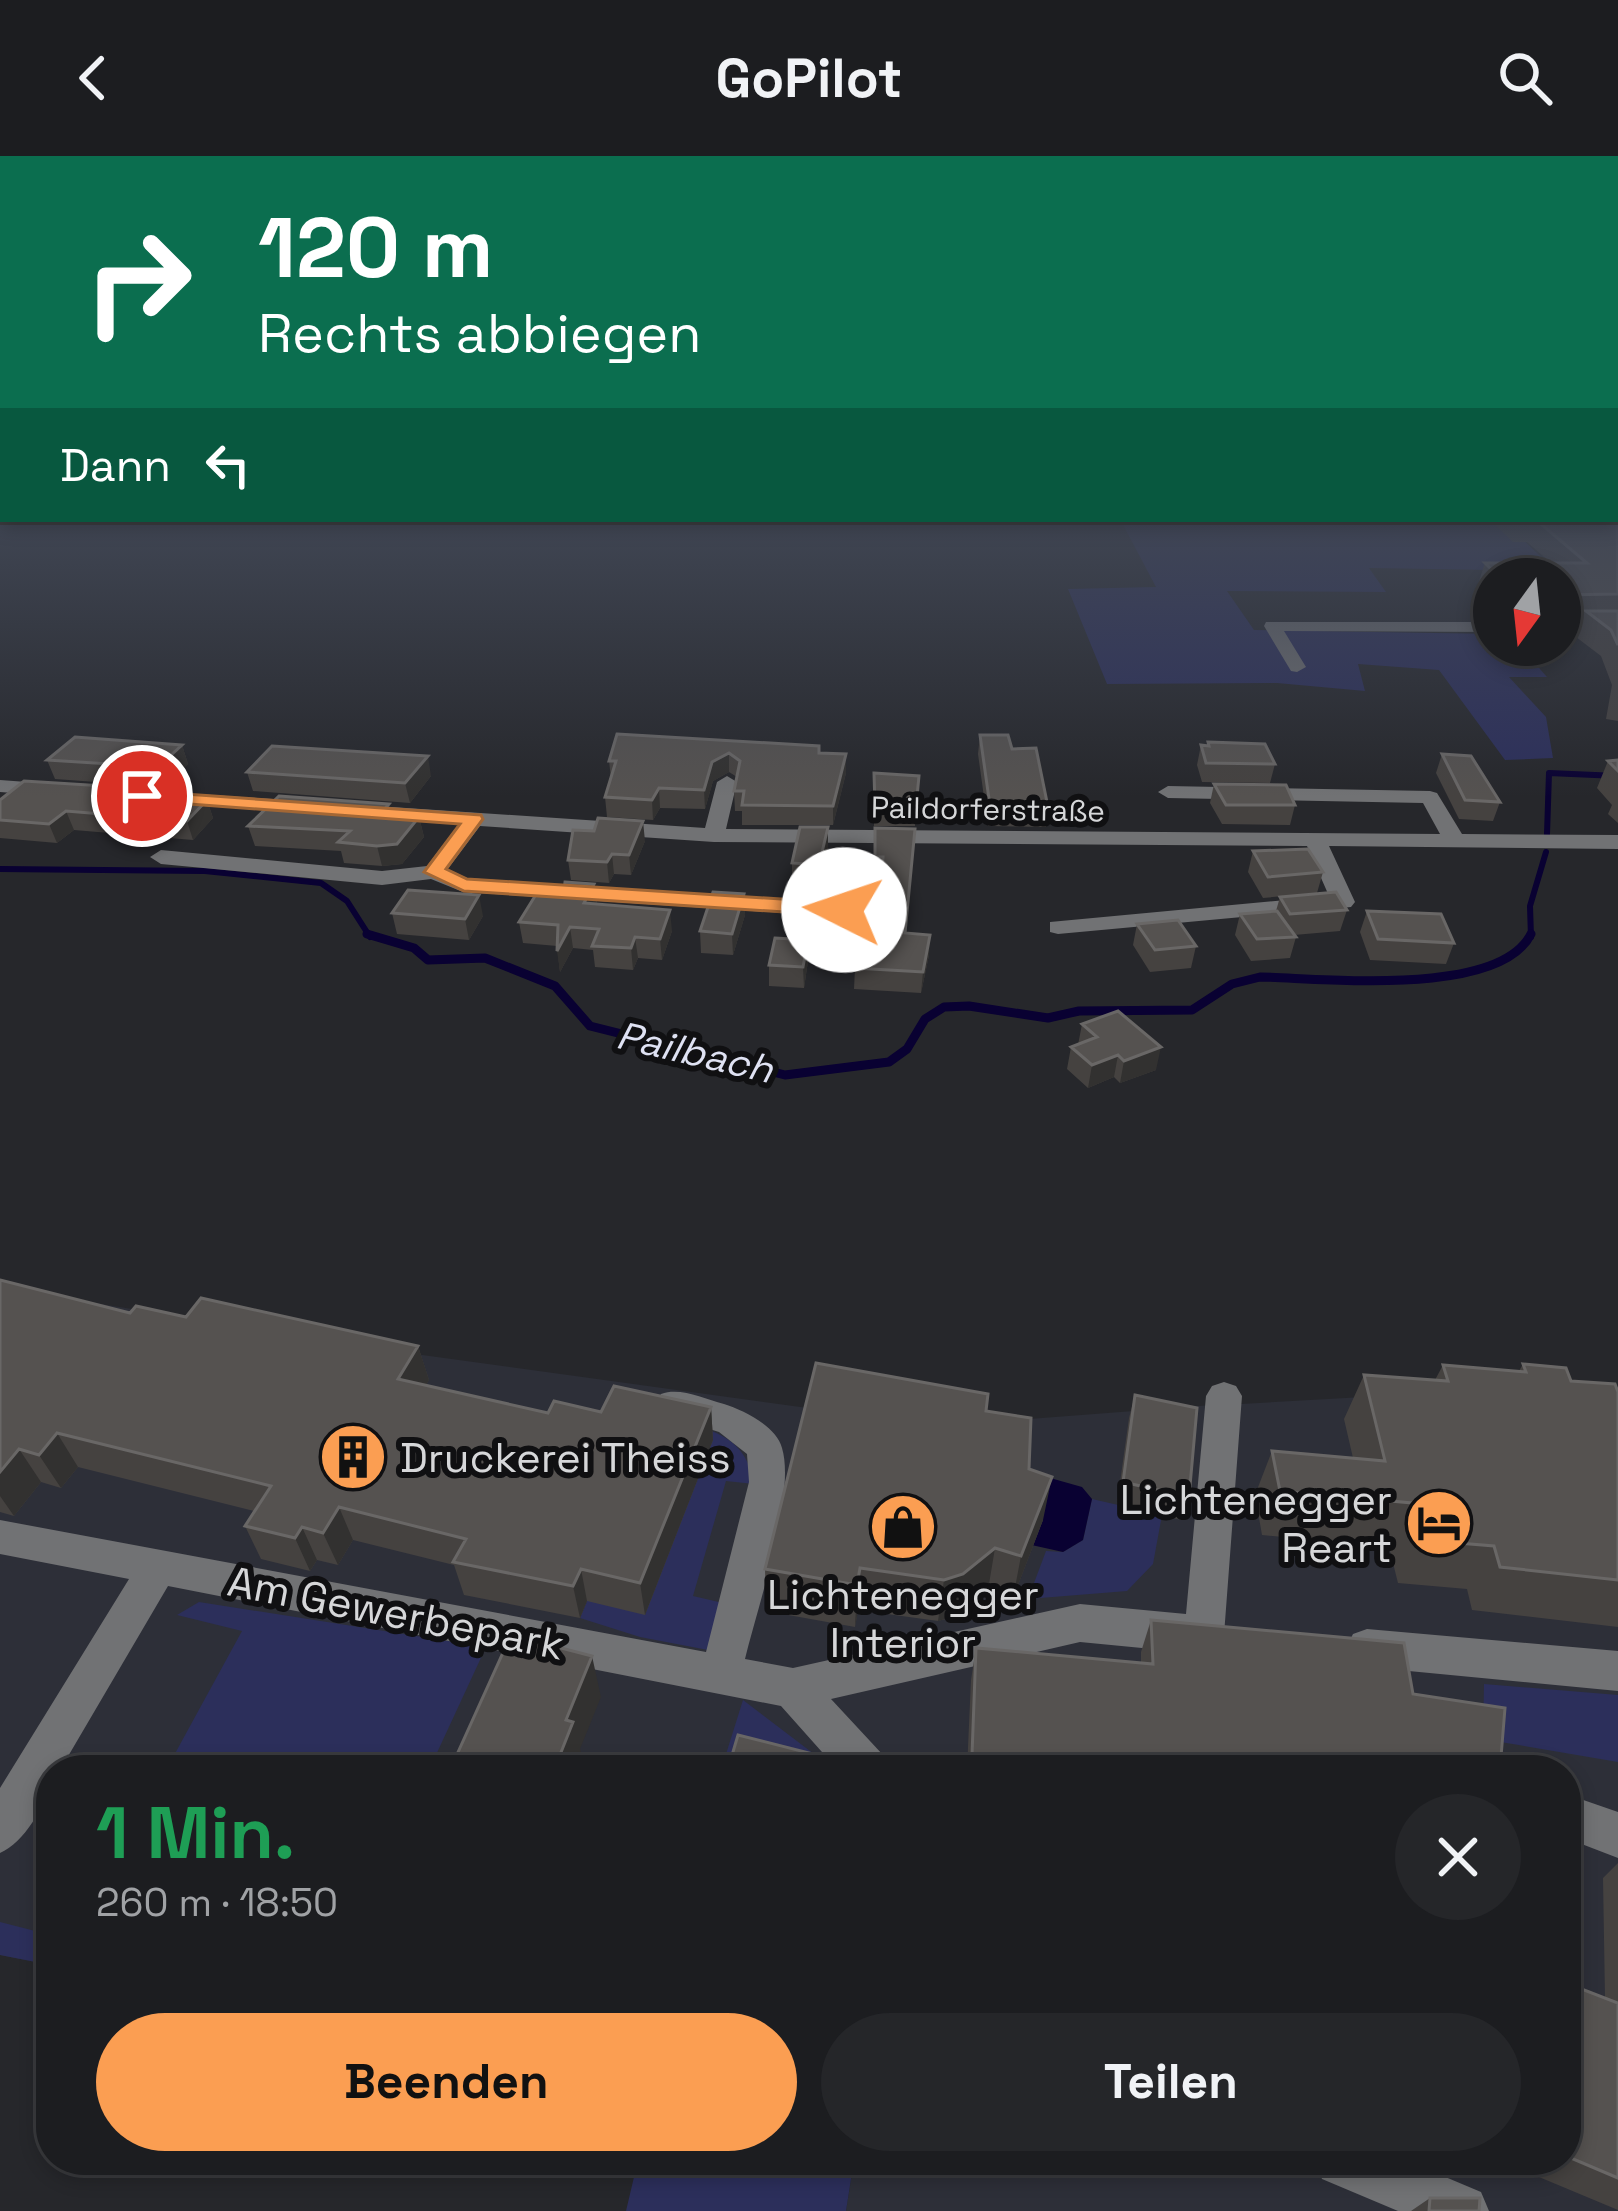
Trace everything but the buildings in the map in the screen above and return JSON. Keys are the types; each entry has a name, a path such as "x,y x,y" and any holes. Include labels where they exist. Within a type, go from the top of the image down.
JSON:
{"street":[{"path":"1297,667 1272,626 1473,627"},
{"path":"1581,627 1618,627"},
{"path":"714,835 727,782"},
{"path":"0,786 71,791"},
{"path":"1168,793 1430,797 1454,842"},
{"name":"Paildorferstraße","path":"142,796 714,835 1618,842"},
{"path":"434,872 474,819"},
{"path":"1058,927 1343,902 1316,841"},
{"path":"161,856 382,878 434,872 464,885 844,910"},
{"name":"Am Gewerbepark","path":"0,1537 793,1688 1080,1623 1222,1636 1224,1396"},
{"path":"645,1402 679,1405 730,1421 764,1448 768,1482 721,1675"},
{"path":"45,1755 158,1567"},
{"path":"1335,1646 1618,1671"},
{"path":"793,1688 853,1755"},
{"path":"0,1830 36,1770"},
{"path":"1581,1821 1618,1835"},
{"path":"1377,2175 1462,2211"}],"shaded area":[{"path":"1075,605 1237,605 1254,630 1473,634 1473,666 1537,666 1547,677 1509,677 1546,717 1553,758 1505,760 1439,670 1358,664 1365,691 1277,683 1107,684"},
{"path":"0,1288 415,1354 939,1426 1212,1405 1233,1395 1241,1404 1452,1392 1618,1413 1618,2211 846,2211 852,2175 1581,2175 1581,1755 36,1755 36,1962 0,1955"},
{"path":"619,1419 703,1428 736,1446 748,1462 754,1484 726,1481 693,1596 723,1603 708,1650 640,1637 580,1618"},
{"path":"1036,1474 1082,1487 1092,1499 1083,1540 1063,1552 1018,1542"},
{"path":"1092,1499 1162,1515 1153,1564 1127,1591 1028,1599 1046,1551 1063,1552 1083,1540"},
{"path":"199,1602 486,1647 436,1755 174,1755 242,1631 177,1615"},
{"path":"1484,1684 1618,1695 1618,1762 1483,1739"},
{"path":"743,1700 815,1755 726,1755"},
{"path":"0,1922 36,1931 36,1962 0,1955"},
{"path":"634,2175 852,2175 846,2211 626,2211"}],"waterway":[{"name":"Pailbach","path":"1547,834 1549,773 1618,776"},
{"name":"Pailbach","path":"1531,934 1530,906 1546,852"},
{"name":"Pailbach","path":"0,869 205,871 321,883 347,901 368,934"},
{"name":"Pailbach","path":"368,934 414,948 428,960 485,958 555,986 590,1026 785,1075 889,1062 907,1049 925,1019 944,1007 969,1006 1048,1018 1079,1011 1192,1010 1232,984 1260,977 1407,980 1484,968 1513,954 1531,934"}],"place":[{"name":"Druckerei Theiss","path":"353,1457"},
{"name":"Lichtenegger Reart","path":"1439,1523"},
{"name":"Lichtenegger Interior","path":"903,1527"}],"route":[{"path":"142,796 474,819 434,872 464,885 844,910"}]}
